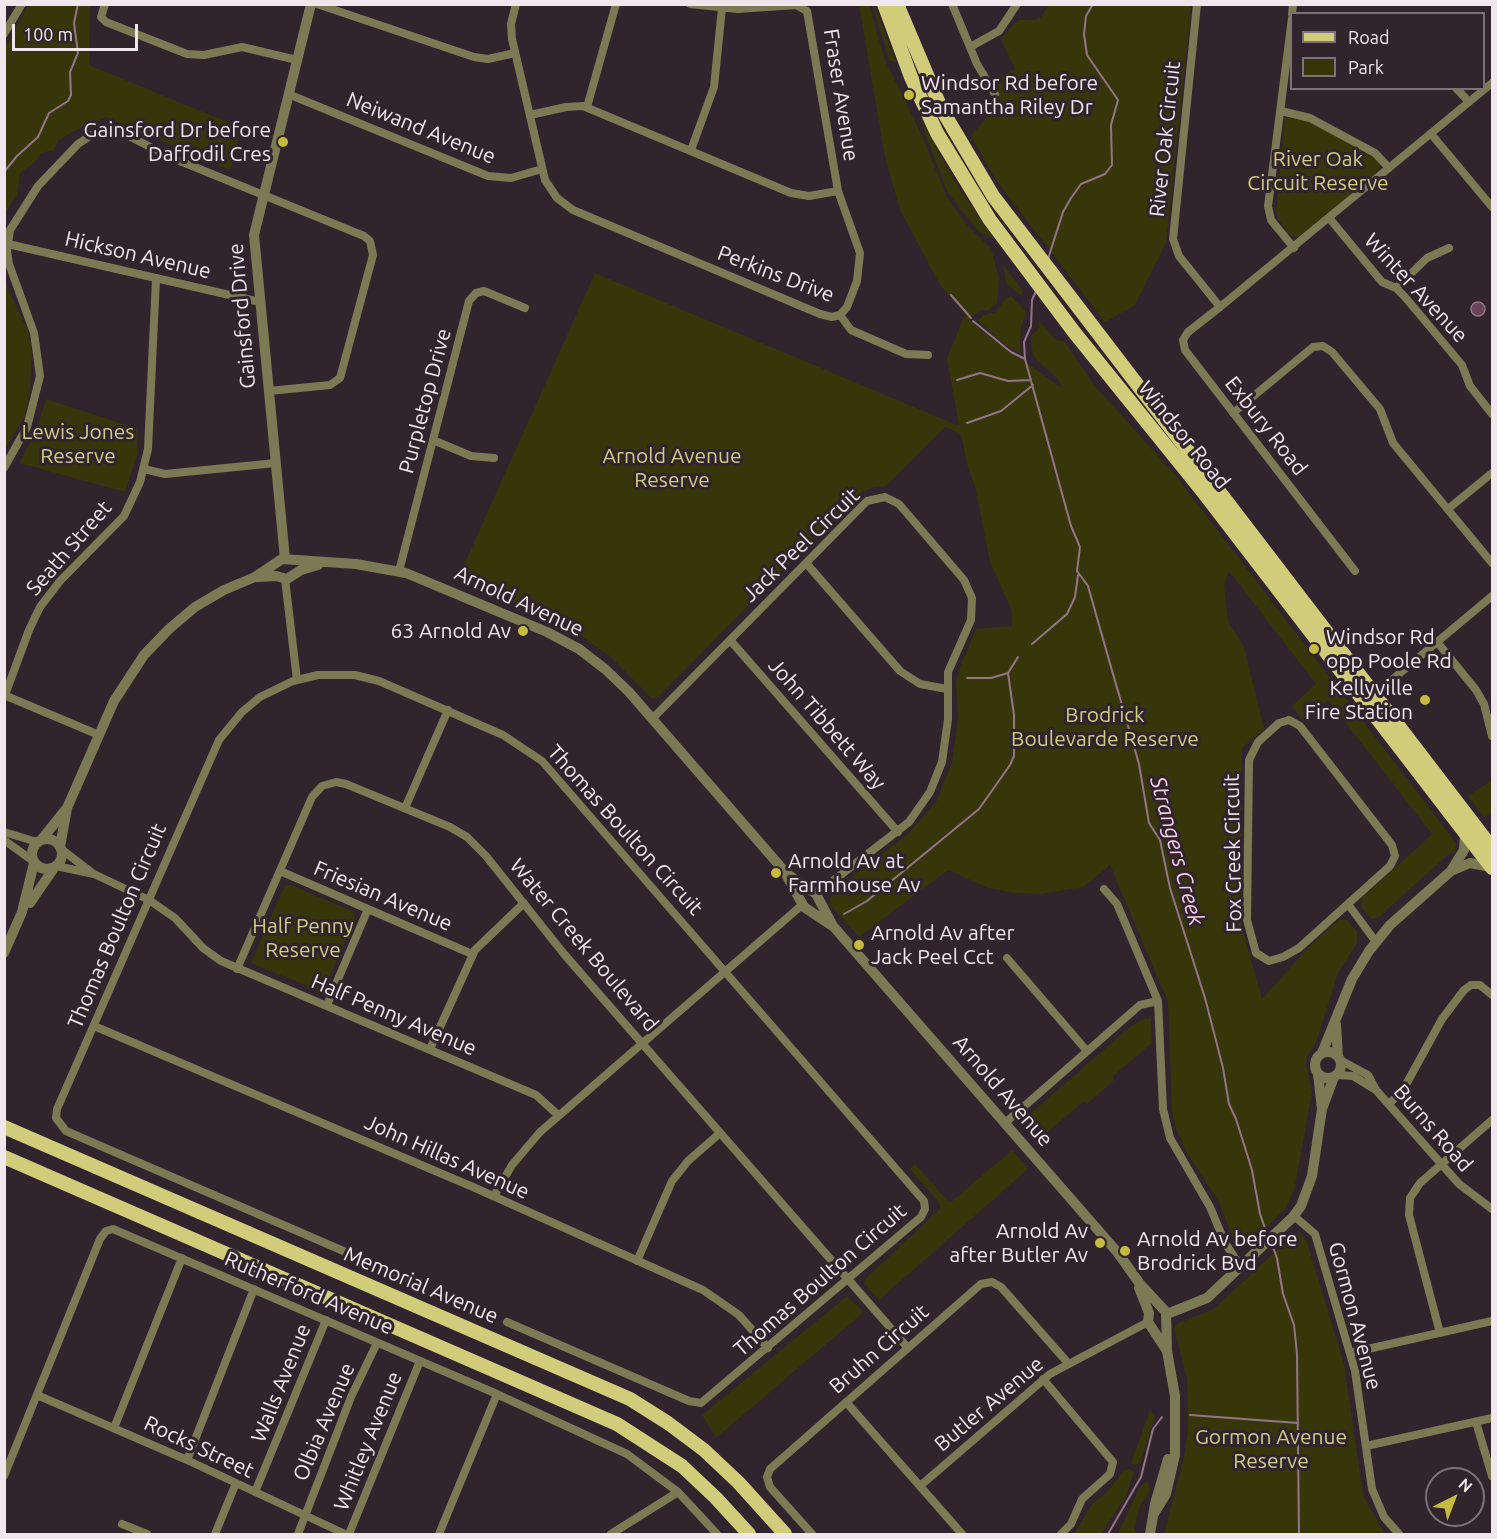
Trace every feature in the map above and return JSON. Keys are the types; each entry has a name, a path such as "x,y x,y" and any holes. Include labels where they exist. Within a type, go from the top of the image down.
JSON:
{"main road":[{"name":"Windsor Road","path":"884,4 911,77 937,133 972,194 1052,303 1200,488 1492,868"},
{"name":"Windsor Road","path":"897,4 921,65 951,127 988,188 1492,848"},
{"name":"Memorial Avenue","path":"4,1127 630,1399 699,1446 734,1478 785,1534"},
{"path":"6,1158 617,1424 681,1466 716,1498 749,1534"}],"street":[{"path":"4,34 22,4"},
{"path":"105,4 101,16 106,22 187,54 204,55 242,47 297,60"},
{"name":"Gainsford Drive","path":"284,561 254,235 311,4"},
{"path":"317,4 474,57 488,59 515,53"},
{"name":"Perkins Drive","path":"516,4 511,29 542,170 553,193 573,210 820,314 840,315 847,307 861,263 856,240 838,190"},
{"path":"587,107 616,4"},
{"name":"Fraser Avenue","path":"690,4 722,8 805,6 809,16 838,190"},
{"path":"952,4 970,47 995,94"},
{"path":"970,47 999,31 1017,4"},
{"name":"River Oak Circuit","path":"1197,4 1173,239 1179,256 1220,307"},
{"path":"691,150 714,87 722,8"},
{"path":"1290,35 1268,206 1271,220 1294,248"},
{"path":"1458,90 1469,102"},
{"path":"1220,307 1330,219 1484,90"},
{"name":"Neiwand Avenue","path":"288,94 488,176 511,178 542,170"},
{"path":"530,115 566,107 587,107 790,193 809,196 838,190"},
{"path":"1281,111 1310,118 1375,153 1389,168"},
{"path":"4,468 27,427 40,381 34,333 11,271 8,244 13,224 34,191 78,144 102,128 113,128 130,138 364,236 370,241 373,252 340,378 330,385 269,391"},
{"path":"1432,135 1492,207"},
{"name":"Winter Avenue","path":"1330,219 1382,282 1396,288 1462,365 1470,386 1492,414"},
{"name":"Hickson Avenue","path":"8,244 260,302"},
{"path":"1396,288 1427,258 1449,248"},
{"name":"Seath Street","path":"5,695 28,630 40,607 60,581 124,516 144,469 148,441 156,279"},
{"name":"Purpletop Drive","path":"399,571 471,298 480,292 488,292 525,308"},
{"name":"Exbury Road","path":"1220,307 1188,332 1183,340 1185,350 1355,571"},
{"path":"840,315 851,330 906,354 927,355"},
{"path":"1233,413 1313,347 1323,346 1332,352 1380,408 1393,443 1492,563"},
{"path":"433,440 471,456 494,458"},
{"path":"144,469 165,474 276,464"},
{"path":"1448,509 1492,473"},
{"name":"Jack Peel Circuit","path":"652,719 867,501 885,497 899,504 964,580 972,598 971,620 949,667 948,719 939,772 924,803 898,832 815,895"},
{"path":"284,561 296,567 286,576 275,570 284,561"},
{"name":"Arnold Avenue","path":"61,848 67,808 99,735 123,685 156,642 202,603 284,561 356,564 399,571 437,584 563,640 605,669 652,719 786,873 804,904 833,926"},
{"name":"Arnold Avenue","path":"255,577 286,576 321,563"},
{"path":"806,563 900,671 926,686 947,688"},
{"path":"286,576 297,680"},
{"path":"1375,694 1492,596"},
{"name":"John Tibbett Way","path":"730,640 898,832"},
{"path":"1437,643 1476,690 1490,720 1492,736"},
{"name":"Thomas Boulton Circuit","path":"415,1282 62,1128 56,1118 57,1109 214,751 226,730 260,697 297,680 330,674 367,678 448,711 514,740 542,761 924,1201 925,1209 921,1216 707,1401 694,1403 507,1322"},
{"path":"5,695 99,735"},
{"path":"405,808 448,711"},
{"name":"Fox Creek Circuit","path":"1293,721 1300,726 1394,848 1392,864 1348,904 1291,953 1269,961 1256,953 1247,920 1249,759 1255,745 1282,722 1293,721"},
{"name":"Water Creek Boulevard","path":"237,969 312,797 326,784 346,784 450,827 467,837 486,856 641,1043 908,1348"},
{"name":"Arnold Avenue","path":"40,840 67,808"},
{"path":"4,832 40,840 52,840 61,848 62,857 22,912"},
{"path":"1322,1109 1315,1064 1336,1024 1352,979 1376,942 1396,920 1451,871 1464,850 1465,833"},
{"path":"4,840 43,869 55,867"},
{"path":"4,953 22,912 34,862 31,850 40,840"},
{"name":"Half Penny Avenue","path":"61,848 94,874 149,900 176,918 210,954 237,969 536,1095 558,1115"},
{"path":"1451,871 1470,863 1492,868"},
{"name":"Half Penny Avenue","path":"55,867 94,874"},
{"name":"Friesian Avenue","path":"280,871 472,954"},
{"name":"Arnold Avenue","path":"786,873 815,895 833,926 1118,1253 1165,1315 1167,1351 1175,1396 1175,1455 1169,1484 1153,1515 1150,1534"},
{"path":"1104,889 1117,904 1158,1001 1162,1098 1167,1129 1178,1156 1210,1207 1225,1243 1244,1265"},
{"path":"494,1196 521,1153 558,1115 804,904 804,892 815,895"},
{"path":"430,1049 472,954 482,940 524,903"},
{"path":"1348,904 1376,942"},
{"path":"327,1005 368,909"},
{"path":"1006,958 1087,1051"},
{"path":"1389,1104 1403,1090 1442,1019 1464,990 1480,985 1492,995"},
{"path":"1005,1123 1140,1005 1158,1001"},
{"path":"1165,1315 1162,1328 1150,1321 1153,1309 1165,1315 1203,1300 1244,1265 1293,1217 1310,1184 1322,1109 1341,1066 1336,1024"},
{"name":"John Hillas Avenue","path":"94,1026 494,1196 720,1300 739,1315 768,1348"},
{"path":"1322,1053 1332,1053 1339,1058"},
{"name":"Burns Road","path":"1339,1058 1368,1075 1376,1090 1441,1165 1467,1192 1492,1209"},
{"path":"1318,1074 1324,1078 1335,1076"},
{"name":"Burns Road","path":"1335,1076 1353,1076 1376,1090"},
{"path":"1440,1333 1409,1209 1416,1187 1492,1120"},
{"path":"637,1261 672,1181 688,1161 720,1133"},
{"name":"Gormon Avenue","path":"1293,1217 1315,1234 1357,1381 1375,1499 1384,1517 1399,1534"},
{"name":"Rutherford Avenue","path":"4,1476 100,1239 106,1231 120,1230 497,1394 627,1454 678,1492 717,1534"},
{"path":"114,1428 182,1258"},
{"name":"Bruhn Circuit","path":"812,1534 770,1487 768,1473 979,1286 992,1282 1001,1287 1068,1363"},
{"name":"Arnold Avenue","path":"1140,1284 1139,1290 1150,1321 1167,1351"},
{"path":"187,1460 254,1289"},
{"name":"Walls Avenue","path":"255,1492 326,1320"},
{"name":"Butler Avenue","path":"920,1486 1043,1379 1068,1363 1150,1321"},
{"path":"1350,1353 1492,1321"},
{"name":"Olbia Avenue","path":"298,1534 351,1397 366,1372 377,1342"},
{"name":"Whitley Avenue","path":"347,1534 420,1361"},
{"path":"1043,1379 1113,1462 1110,1474 1082,1499 1071,1524 1061,1534"},
{"path":"439,1534 497,1394"},
{"name":"Rocks Street","path":"37,1395 187,1460 347,1534"},
{"path":"846,1402 962,1534"},
{"path":"1366,1446 1492,1418"},
{"path":"1476,1422 1492,1476"},
{"path":"215,1534 236,1483"},
{"path":"611,1534 678,1492"},
{"path":"122,1524 147,1534"}],"green space":[{"path":"29,4 90,5 89,65 242,128 230,170 106,117 72,132 58,141 54,150 41,153 35,162 20,173 17,194 5,210 5,48"},
{"path":"859,5 869,5 884,58 923,138 947,198 971,230 991,248 999,279 997,303 989,310 981,310 973,316 966,315 982,331 1062,388 1058,379 1035,358 1031,347 1031,335 1038,330 1039,321 1056,340 1064,341 1094,385 1176,476 1456,843 1455,852 1449,854 1379,917 1371,919 1361,907 1362,898 1432,834 1328,700 1303,721 1292,706 1316,684 1229,571 1224,585 1228,621 1244,647 1264,729 1242,748 1241,924 1262,999 1307,949 1338,920 1347,920 1357,932 1357,943 1338,973 1317,1040 1307,1057 1306,1065 1312,1092 1294,1191 1285,1209 1244,1249 1234,1242 1219,1202 1187,1153 1176,1129 1172,1112 1168,1002 1110,865 1083,887 1042,894 1015,893 988,888 948,870 859,937 830,905 831,892 907,835 936,802 952,763 958,718 956,682 976,629 1012,626 1012,611 990,562 975,486 968,468 961,434 945,427 886,486 873,487 858,494 657,698 651,698 611,657 576,632 458,578 595,273 959,426 947,358 965,314 940,285 900,210 885,157"},
{"path":"872,5 874,5 896,62 889,60"},
{"path":"1049,5 1191,5 1166,243 1135,305 1105,322 996,180 971,136 993,109 997,89 993,80 1015,69 1001,39 1018,20 1035,20 1041,17"},
{"path":"918,115 957,185 994,239 980,233 948,193"},
{"name":"River Oak Circuit Reserve","path":"1285,117 1309,121 1376,157 1381,165 1377,172 1299,237 1291,236 1278,219 1276,211"},
{"path":"1004,266 1023,291 1021,296 1006,283"},
{"path":"5,283 29,333 32,354 30,388 25,416 5,449"},
{"path":"1011,296 1026,312 1021,327 1020,354 999,340 978,321 983,315 996,312 1005,299"},
{"name":"Lewis Jones Reserve","path":"46,399 138,429 137,455 125,492 19,463 36,431"},
{"path":"1492,780 1492,813 1484,817 1468,796"},
{"name":"Half Penny Reserve","path":"285,885 291,885 352,911 355,917 325,987 320,991 251,963"},
{"path":"1151,1018 1152,1043 1113,1076 1114,1080 1087,1104 1084,1101 1036,1142 1023,1127 1023,1120 1130,1027 1142,1019"},
{"path":"1012,1150 1028,1169 879,1300 864,1283 865,1279 940,1209 939,1202 910,1169 915,1164 950,1203"},
{"name":"Gormon Avenue Reserve","path":"1300,1233 1306,1239 1344,1364 1363,1495 1385,1534 1164,1534 1184,1457 1188,1429 1187,1379 1174,1328 1179,1323 1214,1309 1293,1235"},
{"path":"847,1296 864,1312 716,1438 702,1415"},
{"path":"1150,1410 1155,1417 1141,1461 1135,1465 1131,1463"},
{"path":"1130,1469 1134,1472 1126,1496 1101,1534 1074,1534 1092,1504 1107,1492 1124,1470"},
{"path":"1147,1481 1150,1490 1140,1506 1134,1527 1137,1534 1118,1534 1139,1488"}],"shaded area":[{"path":"1478,302 1483,304 1485,309 1483,314 1478,316 1473,314 1471,309 1473,304"}],"waterway":[{"path":"4,172 17,156 38,137 49,113 68,101 71,95 70,72 78,53 74,23 78,4"},
{"name":"Strangers Creek","path":"1048,259 1063,212 1071,198 1081,184 1105,174 1112,165 1111,125 1118,100 1087,55 1084,34 1086,16 1093,4"},
{"name":"Strangers Creek","path":"1037,289 1032,300 1031,326 1024,342 1025,359 1071,526 1080,547 1077,571 1088,586 1139,764 1149,823 1160,840 1170,888 1205,998 1223,1068 1229,1104 1252,1170 1260,1214 1268,1237"},
{"path":"951,295 971,318"},
{"path":"973,321 1011,352 1025,359"},
{"path":"957,380 980,373 1008,381 1031,380"},
{"path":"967,423 1001,411 1033,385"},
{"path":"1032,644 1067,614 1075,597 1078,575"},
{"path":"844,914 867,901 979,809 1010,765 1014,756 1014,715 1008,673 1018,657"},
{"path":"967,678 991,678 1008,673"},
{"name":"Strangers Creek","path":"1271,1242 1277,1258 1283,1294 1294,1325 1297,1354 1299,1534"},
{"path":"1190,1415 1298,1423"},
{"path":"1108,1534 1141,1477 1153,1429 1162,1417"}],"place":[{"name":"Windsor Rd before Samantha Riley Dr","path":"909,95"},
{"name":"Gainsford Dr before Daffodil Cres","path":"283,142"},
{"name":"63 Arnold Av","path":"523,631"},
{"name":"Windsor Rd opp Poole Rd","path":"1314,649"},
{"name":"Kellyville Fire Station","path":"1425,700"},
{"name":"Arnold Av at Farmhouse Av","path":"776,873"},
{"name":"Arnold Av after Jack Peel Cct","path":"859,945"},
{"name":"Arnold Av after Butler Av","path":"1100,1243"},
{"name":"Arnold Av before Brodrick Bvd","path":"1125,1251"}],"park label":[{"name":"Arnold Avenue Reserve","path":"672,468"},
{"name":"Brodrick Boulevarde Reserve","path":"1105,727"}]}
